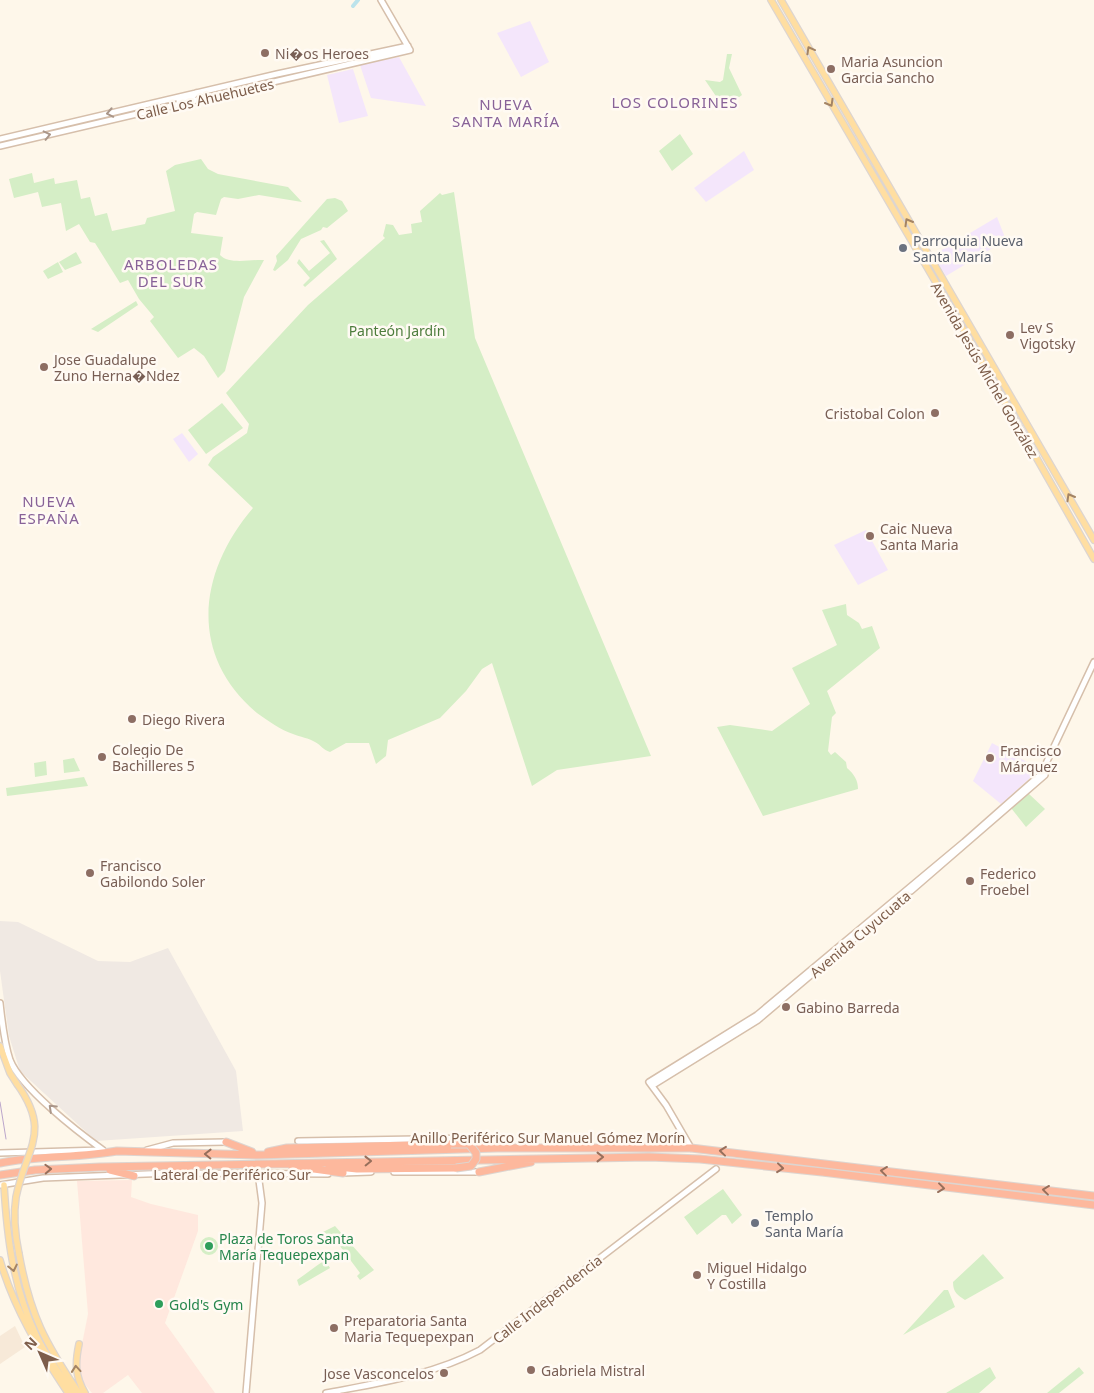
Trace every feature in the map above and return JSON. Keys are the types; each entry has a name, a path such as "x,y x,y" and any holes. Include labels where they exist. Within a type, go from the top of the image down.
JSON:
{"highway":[{"path":"477,1138 491,1148"},
{"path":"288,1148 298,1141"},
{"path":"334,1147 356,1141"},
{"path":"226,1142 260,1154 276,1149 288,1148 451,1144 469,1144 476,1153 476,1159 471,1166 456,1168 357,1169 300,1162"},
{"name":"Anillo Periférico Sur Manuel Gómez Morín","path":"0,1163 37,1158 98,1155 117,1151 260,1154 491,1148 691,1148 1094,1196"},
{"name":"Anillo Periférico Sur Manuel Gómez Morín","path":"0,1175 35,1170 100,1167 649,1157 700,1159 1094,1205"},
{"path":"479,1172 551,1158"},
{"path":"269,1163 343,1173"},
{"path":"171,1173 199,1165"},
{"path":"100,1167 134,1176"}],"main road":[{"name":"Avenida Jesús Michel González","path":"771,0 966,334 1094,559"},
{"name":"Avenida Jesús Michel González","path":"781,0 1094,540"},
{"path":"0,1046 10,1072 32,1106 36,1130 34,1143 19,1184 15,1208 14,1228 19,1254 33,1313 51,1351 79,1393"},
{"path":"2,1185 12,1264 25,1308 36,1336 73,1393"},
{"path":"0,1260 6,1282 32,1339 68,1393"},
{"path":"79,1344 76,1359 77,1376 85,1393"}],"street":[{"path":"381,0 409,48"},
{"name":"Calle Los Ahuehuetes","path":"0,139 409,48"},
{"name":"Calle Los Ahuehuetes","path":"0,146 409,48"},
{"path":"153,110 191,98 196,94"},
{"name":"Avenida Cuyucuata","path":"691,1148 651,1084 756,1015 890,907 1041,774 1094,662"},
{"path":"0,1003 10,1059 18,1075 57,1112 103,1150"},
{"path":"298,1141 477,1138"},
{"path":"143,1151 173,1144 226,1142"},
{"path":"0,1153 117,1151"},
{"name":"Calle Independencia","path":"326,1393 340,1392 425,1372 463,1359 480,1350 716,1169"},
{"name":"Lateral de Periférico Sur","path":"2,1185 32,1179 171,1173 479,1172"},
{"path":"246,1393 262,1203 258,1174"}],"shaded area":[{"path":"530,21 549,62 521,77 497,33"},
{"path":"399,57 426,106 371,98 360,65"},
{"path":"353,69 368,116 339,123 327,75"},
{"path":"744,151 754,170 706,202 694,188"},
{"path":"997,217 1006,240 946,276 933,255"},
{"path":"182,433 198,454 189,462 173,439"},
{"path":"866,530 888,570 858,585 834,545"},
{"path":"992,743 1040,769 1001,804 973,781"},
{"path":"0,921 18,922 98,961 130,962 168,948 236,1071 243,1131 96,1141 20,1071 9,1036 0,971"},
{"path":"132,1180 131,1197 151,1204 198,1215 198,1231 165,1323 215,1393 142,1393 128,1375 103,1393 92,1393 80,1378 77,1369 88,1314 77,1181"},
{"path":"15,1326 25,1347 0,1364 0,1336"}],"green space":[{"path":"727,54 732,54 729,68 742,95 724,108 705,80 720,82 723,80"},
{"path":"680,134 693,154 672,171 659,151"},
{"path":"201,159 208,169 218,174 288,187 302,202 259,195 238,199 224,197 221,199 216,215 197,212 194,214 191,233 223,237 220,255 224,258 235,261 264,260 244,297 225,371 218,378 204,356 194,348 178,358 150,321 154,317 139,299 128,280 120,283 95,243 90,242 79,224 66,231 61,203 42,207 38,192 14,198 9,179 32,173 34,183 54,178 55,184 77,180 81,199 90,197 95,216 107,213 112,231 145,224 147,218 175,211 166,171 175,165"},
{"name":"Panteón Jardín","path":"454,192 475,338 651,756 557,770 532,786 492,663 482,669 466,691 440,718 388,740 386,756 376,764 369,743 346,743 330,752 313,741 279,728 257,713 235,690 220,666 211,640 208,613 212,586 221,559 235,533 253,508 208,465 213,457 247,433 249,424 226,393 308,305 385,238 383,236 386,224 393,225 399,235 412,233 411,224 422,222 420,211 440,193 442,195"},
{"path":"335,198 342,201 348,211 327,228 323,227 321,230 301,239 288,260 275,271 273,270 277,261 276,256 327,199"},
{"path":"324,240 337,259 305,287 303,285 310,278 297,263 299,259 309,271 330,253 320,241"},
{"path":"76,252 82,263 65,270 59,262"},
{"path":"58,262 63,272 48,279 43,271"},
{"path":"136,301 138,305 98,332 91,329"},
{"path":"222,403 243,428 206,454 188,430"},
{"path":"846,604 847,615 859,623 862,629 872,626 880,648 827,691 836,713 832,717 828,751 831,755 835,752 846,762 847,768 854,775 858,789 763,816 717,727 730,725 772,731 810,704 792,668 837,645 822,610"},
{"path":"74,758 80,771 64,773 63,760"},
{"path":"46,761 47,775 35,777 34,763"},
{"path":"84,777 88,786 7,796 6,788"},
{"path":"1028,793 1045,809 1026,827 1011,808"},
{"path":"723,1189 742,1215 732,1224 726,1215 722,1215 697,1235 684,1217"},
{"path":"335,1226 374,1270 360,1280 357,1276 360,1273 331,1234 326,1237 323,1232"},
{"name":"Plaza de Toros Santa María Tequepexpan","path":"209,1237 215,1240 218,1246 215,1252 209,1255 203,1252 200,1246 203,1240"},
{"path":"983,1254 1004,1278 965,1300 955,1291 953,1282"},
{"path":"325,1260 330,1268 299,1286 297,1280"},
{"path":"944,1290 948,1290 955,1307 903,1335"},
{"path":"990,1367 996,1378 979,1393 946,1393"},
{"path":"1079,1367 1084,1373 1059,1393 1047,1393"}],"waterway":[{"path":"353,6 358,0"}],"tram line":[{"path":"0,1102 6,1139"}],"place":[{"name":"Ni�os Heroes","path":"265,53"},
{"name":"Maria Asuncion Garcia Sancho","path":"831,69"},
{"name":"Parroquia Nueva Santa María","path":"903,248"},
{"name":"Lev S Vigotsky","path":"1010,335"},
{"name":"Jose Guadalupe Zuno Herna�Ndez","path":"44,367"},
{"name":"Cristobal Colon","path":"935,413"},
{"name":"Caic Nueva Santa Maria","path":"870,536"},
{"name":"Diego Rivera","path":"132,719"},
{"name":"Colegio De Bachilleres 5","path":"102,757"},
{"name":"Francisco Márquez","path":"990,758"},
{"name":"Francisco Gabilondo Soler","path":"90,873"},
{"name":"Federico Froebel","path":"970,881"},
{"name":"Gabino Barreda","path":"786,1007"},
{"name":"Templo Santa María","path":"755,1223"},
{"name":"Plaza de Toros Santa María Tequepexpan","path":"209,1246"},
{"name":"Miguel Hidalgo Y Costilla","path":"697,1275"},
{"name":"Gold's Gym","path":"159,1304"},
{"name":"Preparatoria Santa Maria Tequepexpan","path":"334,1328"},
{"name":"Gabriela Mistral","path":"531,1370"},
{"name":"Jose Vasconcelos","path":"444,1373"}],"district":[{"name":"LOS COLORINES","path":"675,102"},
{"name":"NUEVA SANTA MARÍA","path":"506,112"},
{"name":"ARBOLEDAS DEL SUR","path":"171,272"},
{"name":"NUEVA ESPAÑA","path":"49,510"}]}
